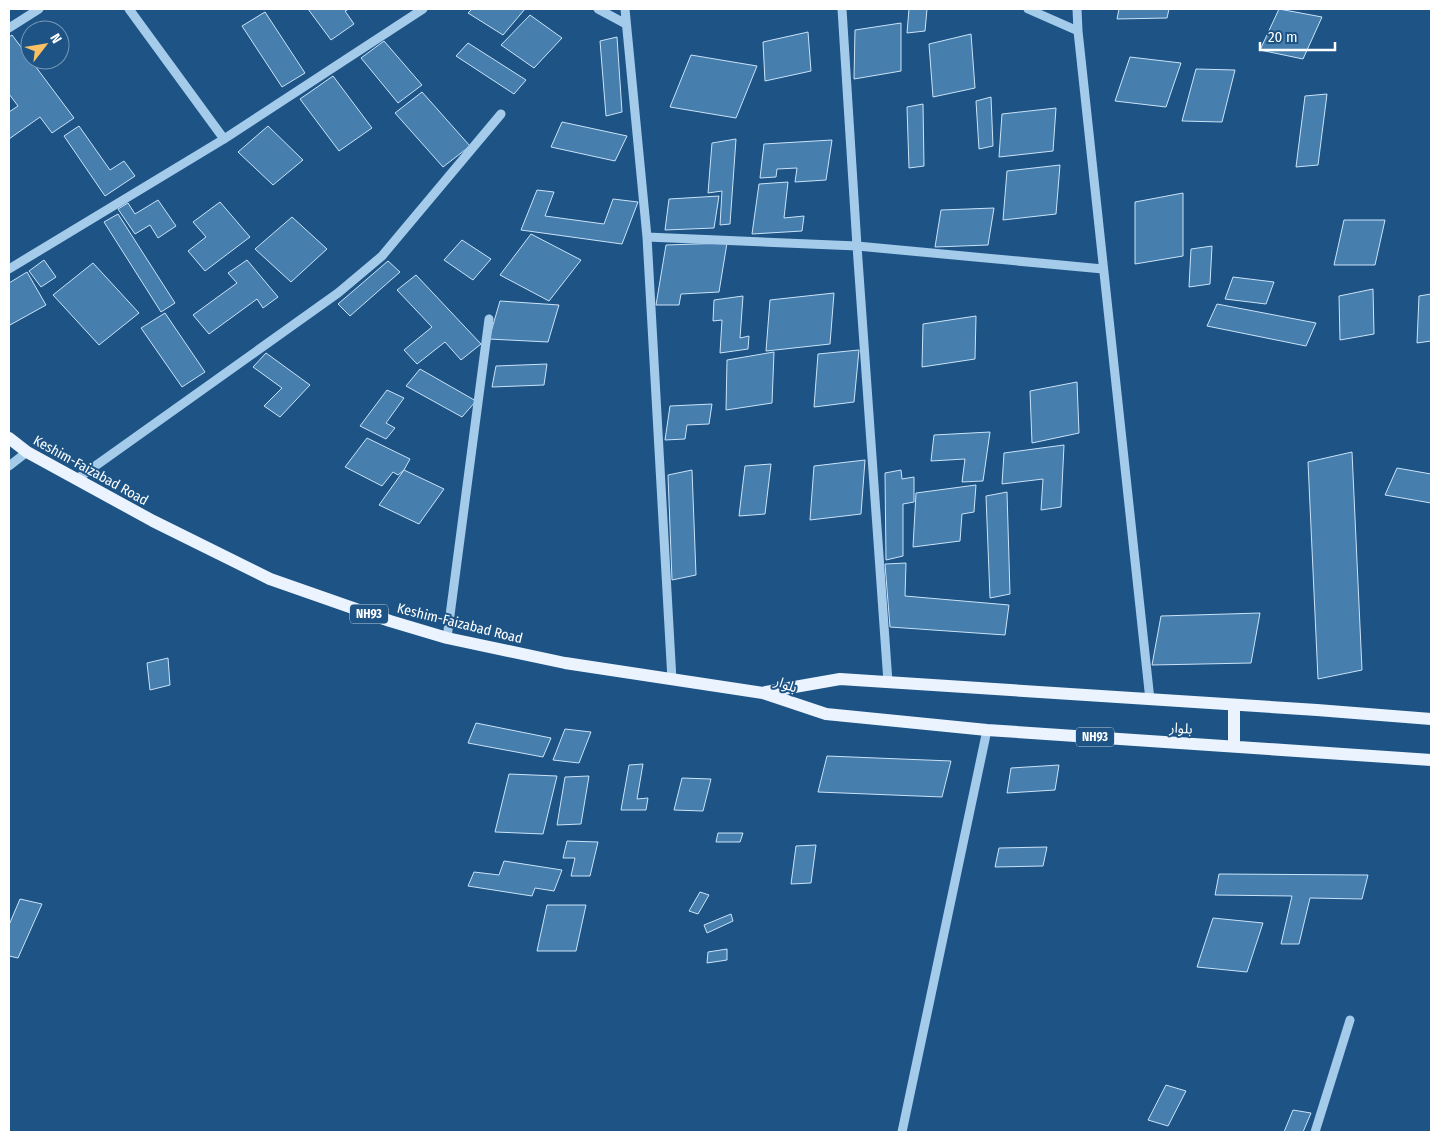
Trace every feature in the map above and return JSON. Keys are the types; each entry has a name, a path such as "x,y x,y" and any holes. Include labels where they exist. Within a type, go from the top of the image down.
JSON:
{"main road":[{"name":"Keshim-Faizabad Road","path":"9,438 27,452 153,522 270,579 390,622 447,638 565,663 763,693"},
{"name":"بلوار","path":"763,693 840,679 1431,719"},
{"name":"بلوار","path":"763,693 826,714 987,730 1431,760"},
{"path":"1234,705 1234,746"}],"street":[{"path":"9,28 39,9"},
{"path":"130,9 224,139"},
{"path":"9,269 224,139 422,9"},
{"path":"598,9 626,24"},
{"path":"624,9 647,237 672,680"},
{"path":"842,9 888,682"},
{"path":"1028,9 1078,30"},
{"path":"1077,9 1150,700"},
{"path":"77,479 330,298 382,256 501,114"},
{"path":"647,237 857,246 1104,269"},
{"path":"447,638 489,319"},
{"path":"9,466 27,452"},
{"path":"902,1132 987,730"},
{"path":"1315,1132 1350,1020"}],"building":[{"path":"308,9 349,9 345,11 354,24 331,40"},
{"path":"472,9 525,9 503,35 468,13"},
{"path":"909,9 927,9 925,31 907,33"},
{"path":"1119,9 1169,9 1167,18 1117,19"},
{"path":"1279,9 1322,17 1303,59 1260,50"},
{"path":"265,12 305,73 282,87 242,26"},
{"path":"530,15 562,38 534,68 501,45"},
{"path":"901,23 901,71 854,79 855,30"},
{"path":"808,32 811,71 765,81 763,42"},
{"path":"971,34 975,88 933,97 929,44"},
{"path":"12,35 20,46 20,70 38,70 74,118 52,133 40,117 9,139 9,112 18,106 9,94 9,37"},
{"path":"617,37 622,112 606,116 600,41"},
{"path":"384,41 422,85 398,103 361,58"},
{"path":"468,43 526,80 514,94 456,56"},
{"path":"691,55 757,66 736,118 670,107"},
{"path":"1130,57 1181,63 1166,107 1115,101"},
{"path":"1196,69 1235,70 1222,122 1182,121"},
{"path":"333,76 372,128 339,151 300,99"},
{"path":"422,92 470,146 443,167 395,113"},
{"path":"1327,94 1318,165 1296,167 1305,96"},
{"path":"991,97 993,146 979,149 976,101"},
{"path":"923,104 924,166 909,168 907,107"},
{"path":"1056,108 1053,151 999,157 1002,114"},
{"path":"562,122 627,136 615,161 551,147"},
{"path":"79,126 110,170 124,161 135,176 105,196 64,136"},
{"path":"268,126 303,160 273,185 238,152"},
{"path":"736,139 730,224 720,225 722,191 708,193 712,143"},
{"path":"832,140 826,180 795,182 797,168 777,169 776,177 760,178 764,144"},
{"path":"1060,165 1056,214 1003,220 1007,171"},
{"path":"788,182 784,218 804,216 802,231 752,234 759,184"},
{"path":"537,190 554,192 545,216 604,224 613,199 638,202 622,244 521,230"},
{"path":"1183,193 1183,256 1135,264 1135,202"},
{"path":"719,196 714,228 665,230 669,199"},
{"path":"158,200 176,226 158,238 150,225 135,234 118,209 128,203 135,214"},
{"path":"220,202 250,237 205,271 188,251 206,237 193,222"},
{"path":"994,208 988,245 935,247 941,210"},
{"path":"118,214 175,303 161,312 104,222"},
{"path":"292,217 327,249 291,282 255,249"},
{"path":"1344,220 1385,220 1375,265 1334,265"},
{"path":"531,234 581,260 549,301 500,275"},
{"path":"462,240 491,259 473,280 444,260"},
{"path":"727,243 719,292 681,294 679,305 656,305 666,245"},
{"path":"1212,246 1210,284 1189,287 1191,249"},
{"path":"44,260 56,277 41,287 29,271"},
{"path":"247,260 278,297 263,308 257,299 209,334 193,315 237,283 228,273"},
{"path":"388,261 400,272 350,316 338,304"},
{"path":"93,263 139,313 99,345 53,295"},
{"path":"27,272 46,305 10,325 9,283"},
{"path":"416,275 481,344 461,360 445,342 417,364 404,350 432,327 397,290"},
{"path":"1233,277 1274,282 1266,304 1225,299"},
{"path":"1373,289 1374,334 1340,340 1339,296"},
{"path":"834,293 830,344 766,351 770,300"},
{"path":"1431,294 1431,341 1417,343 1419,296"},
{"path":"743,296 740,338 749,336 748,349 720,353 722,320 713,321 714,300"},
{"path":"500,301 559,305 548,342 489,339"},
{"path":"1217,304 1316,323 1306,346 1207,326"},
{"path":"165,313 205,372 182,387 141,328"},
{"path":"976,316 975,359 922,367 923,324"},
{"path":"859,350 854,402 814,407 818,354"},
{"path":"774,352 772,403 726,410 727,360"},
{"path":"266,353 310,385 280,417 264,406 282,388 253,367"},
{"path":"547,364 544,385 492,387 496,366"},
{"path":"420,369 476,401 462,417 406,386"},
{"path":"1077,382 1079,433 1032,443 1030,391"},
{"path":"387,390 404,398 386,423 395,428 386,439 360,426"},
{"path":"712,404 709,424 687,425 685,439 665,440 670,406"},
{"path":"990,432 983,481 962,482 965,459 931,461 934,435"},
{"path":"367,438 410,459 404,470 398,475 393,472 382,486 345,467"},
{"path":"1064,445 1061,507 1041,510 1043,479 1002,484 1004,453"},
{"path":"1352,452 1362,670 1318,679 1308,462"},
{"path":"865,460 861,514 810,520 814,466"},
{"path":"771,464 765,514 739,516 745,466"},
{"path":"1397,468 1431,474 1431,503 1385,495"},
{"path":"404,470 444,489 419,524 379,505"},
{"path":"692,470 696,575 672,580 668,475"},
{"path":"901,470 902,479 914,477 914,502 903,504 903,556 886,560 885,473"},
{"path":"976,485 974,512 962,514 960,541 913,547 916,493"},
{"path":"1007,492 1010,594 990,598 986,496"},
{"path":"906,563 905,596 1009,605 1005,635 890,627 885,564"},
{"path":"1260,613 1251,663 1152,665 1161,616"},
{"path":"168,658 170,685 150,690 147,663"},
{"path":"476,723 551,738 543,757 468,743"},
{"path":"565,729 591,732 579,763 553,760"},
{"path":"827,756 951,761 942,797 818,792"},
{"path":"643,764 637,799 648,798 646,810 621,810 629,765"},
{"path":"1059,765 1055,790 1007,793 1011,768"},
{"path":"509,774 557,776 543,834 495,832"},
{"path":"589,776 581,824 557,825 565,777"},
{"path":"682,778 711,779 703,811 674,810"},
{"path":"718,833 743,833 740,842 716,842"},
{"path":"567,841 598,842 590,876 571,876 575,858 563,858"},
{"path":"816,845 811,883 791,884 796,846"},
{"path":"1047,847 1043,866 995,867 999,848"},
{"path":"504,861 562,870 554,891 535,888 532,896 468,886 474,872 499,875"},
{"path":"1219,874 1368,875 1362,899 1310,898 1299,944 1281,944 1292,896 1215,895"},
{"path":"700,892 709,895 698,914 689,911"},
{"path":"20,899 42,904 18,958 9,956 9,925"},
{"path":"547,905 586,905 576,951 537,951"},
{"path":"731,914 733,921 707,933 704,925"},
{"path":"1213,918 1263,923 1247,972 1197,967"},
{"path":"727,949 727,960 707,963 708,952"},
{"path":"1166,1085 1186,1091 1168,1126 1148,1120"},
{"path":"1293,1110 1311,1113 1303,1132 1284,1132"}]}
